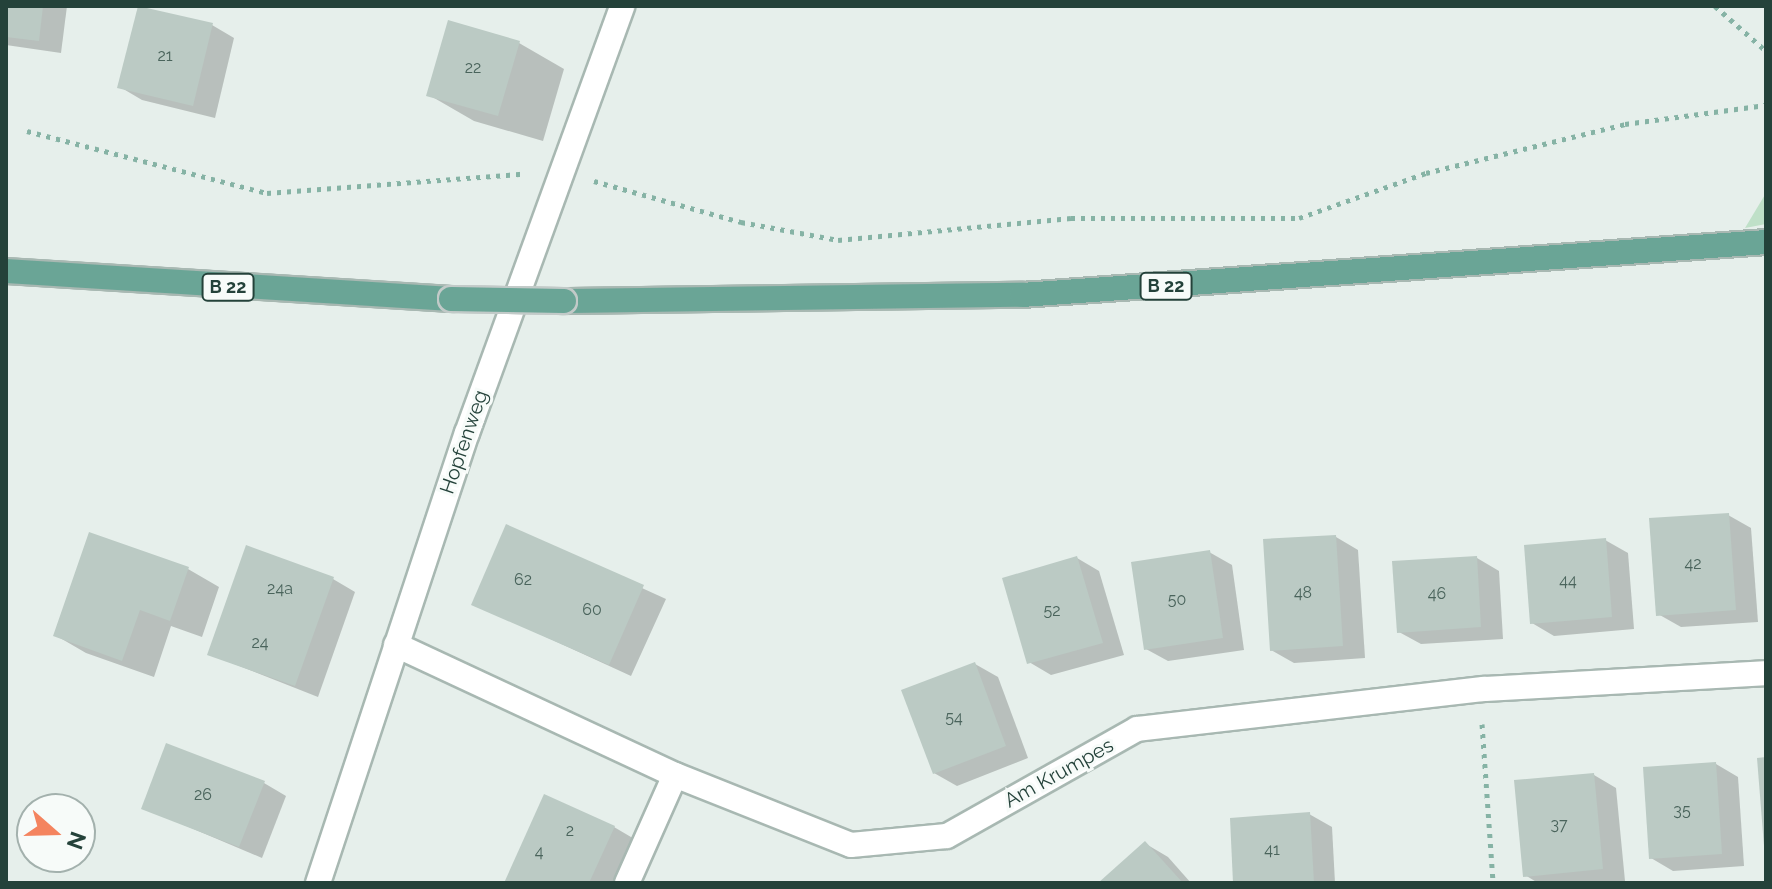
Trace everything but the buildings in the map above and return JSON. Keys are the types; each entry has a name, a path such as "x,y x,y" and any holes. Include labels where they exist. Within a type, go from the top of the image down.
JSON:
{"main road":[{"name":"B 22","path":"6,271 451,299 564,301 1022,295 1766,242"}],"street":[{"name":"Hopfenweg","path":"318,883 396,645 622,6"},
{"name":"Am Krumpes","path":"396,645 675,775 851,845 947,836 1137,729 1484,689 1766,673"},
{"path":"627,883 675,775"}],"path":[{"path":"1715,6 1766,51"},
{"path":"27,131 267,193 562,171 741,222 838,240 1071,218 1299,218 1426,173 1610,128 1766,105"},
{"path":"1484,689 1493,883"}],"green space":[{"path":"1766,193 1766,224 1745,228"}]}
